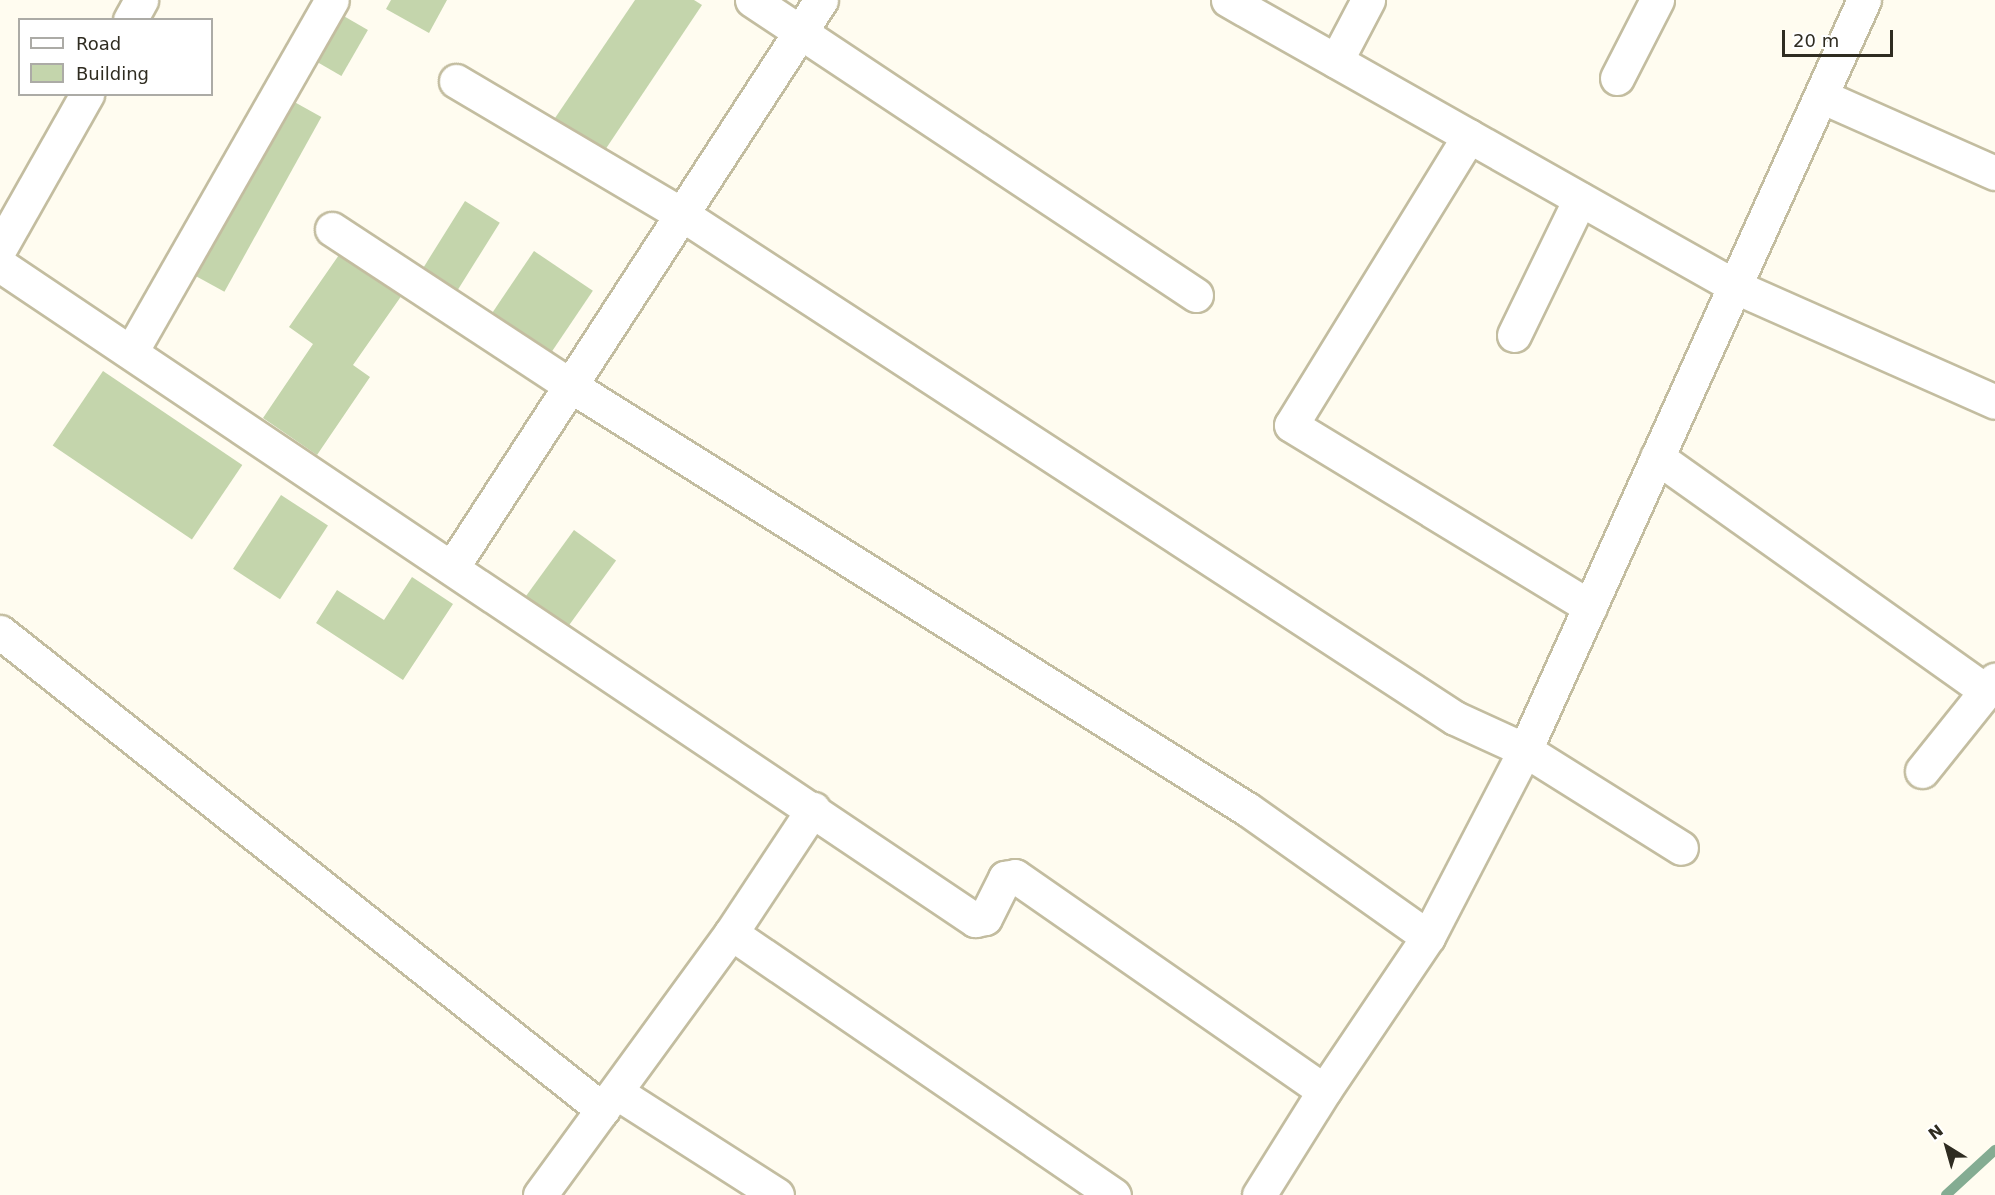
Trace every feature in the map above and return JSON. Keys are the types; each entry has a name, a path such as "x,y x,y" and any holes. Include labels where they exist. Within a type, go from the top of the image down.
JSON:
{"street":[{"path":"131,18 141,0"},
{"path":"131,352 332,0"},
{"path":"752,0 1196,295"},
{"path":"453,566 803,32 821,0"},
{"path":"1228,0 1736,287 1995,402"},
{"path":"1336,61 1368,0"},
{"path":"1259,1195 1324,1091 1428,937 1525,750 1864,0"},
{"path":"1617,78 1653,1"},
{"path":"456,81 683,215 1455,718 1525,750 1681,848"},
{"path":"0,248 86,96"},
{"path":"1821,96 1995,173"},
{"path":"1468,136 1291,425 1590,607"},
{"path":"1514,335 1580,199"},
{"path":"332,230 572,386 1247,809 1428,937"},
{"path":"0,265 453,566 975,920 985,918 1005,878 1014,876 1324,1091"},
{"path":"1657,457 1991,685 1922,771"},
{"path":"0,632 609,1101 777,1195"},
{"path":"540,1195 731,933 813,809"},
{"path":"731,933 1114,1195"}],"building":[{"path":"391,0 447,0 429,33 386,9"},
{"path":"635,0 694,0 702,5 603,153 553,121"},
{"path":"335,11 368,30 341,76 308,57"},
{"path":"289,99 321,117 224,292 192,274"},
{"path":"465,201 500,223 456,293 421,271"},
{"path":"534,251 593,291 547,359 488,319"},
{"path":"341,252 402,295 353,365 370,377 317,455 263,418 313,344 289,327"},
{"path":"103,371 242,465 192,540 53,446"},
{"path":"281,495 328,525 280,599 233,569"},
{"path":"574,530 616,561 566,629 524,599"},
{"path":"412,577 453,604 403,680 316,623 337,590 384,620"}],"waterway":[{"path":"1946,1195 1995,1150"}]}
